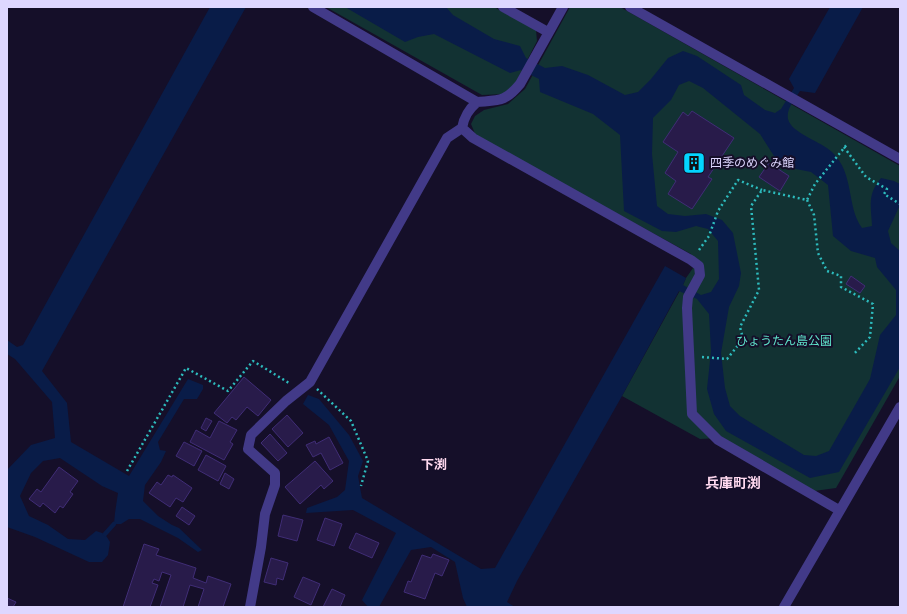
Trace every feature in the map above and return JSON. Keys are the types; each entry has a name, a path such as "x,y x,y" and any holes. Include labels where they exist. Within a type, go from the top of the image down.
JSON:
{"street":[{"path":"313,7 477,102 502,100 512,94 520,84 563,7"},
{"path":"503,7 548,32"},
{"path":"630,7 900,159"},
{"path":"250,607 262,547 265,514 275,485 275,473 248,449 251,435 286,401 310,382 447,138 462,128 463,119 470,108 477,102"},
{"path":"462,128 473,138 691,260 699,266 700,275 688,297 687,308 692,414 718,440 839,510"},
{"path":"784,607 900,407"}],"path":[{"path":"807,200 816,184 855,134"},
{"path":"844,147 866,177 887,189 884,194 900,204"},
{"path":"691,260 709,236 718,211 738,180 762,190 807,200"},
{"path":"706,358 727,359 743,339 740,327 759,290 751,206 762,190"},
{"path":"807,200 814,215 818,253 827,271 841,276 841,288 873,304 870,337 852,355"},
{"path":"127,471 186,368 228,391 252,361 292,385 298,391"},
{"path":"310,382 351,421 368,461 361,486"}],"green space":[{"path":"326,7 494,7 536,30 537,41 516,82 505,94 482,95"},
{"name":"ひょうたん島公園","path":"570,7 620,7 900,166 900,376 836,488 814,491 720,438 700,439 622,396 686,278 693,268 691,254 476,136 471,124 475,116 484,110 508,104 525,89"}],"water":[{"path":"210,7 246,7 42,371 67,403 71,442 129,476 188,379 203,385 203,389 197,399 184,399 158,442 160,450 166,451 161,462 145,485 143,501 158,516 179,528 202,550 198,552 178,538 140,519 129,519 121,524 114,524 118,493 102,486 60,458 43,461 31,473 20,496 29,516 48,525 68,539 85,540 96,531 105,534 110,542 108,555 102,562 89,562 35,537 7,527 7,470 31,445 55,438 52,402 15,359 7,354 7,340 17,347 23,345"},
{"path":"345,7 446,7 453,15 494,39 520,46 526,58 545,68 562,66 588,75 625,95 638,92 668,58 683,51 697,56 741,85 744,95 765,110 775,113 781,109 794,88 789,79 830,7 863,7 815,93 800,91 791,104 788,112 790,124 795,129 827,148 839,161 844,170 857,219 862,228 872,226 871,200 874,190 881,178 900,184 900,205 888,231 891,243 900,251 900,367 839,472 810,478 726,431 714,414 707,389 711,351 709,314 697,299 679,291 622,396 517,581 507,602 515,607 467,607 463,598 455,562 431,547 411,550 379,607 368,607 362,600 396,533 353,510 306,513 307,508 337,497 345,490 349,461 329,425 303,404 308,395 319,399 349,435 363,461 358,476 362,498 481,569 495,568 665,266 686,278 683,285 701,295 711,292 719,279 718,241 708,229 696,226 676,232 662,231 624,211 620,135 593,114 540,92 539,79 521,70 510,73 434,34 418,37 405,42","holes":["689,81 703,88 760,134 774,156 796,169 811,172 828,185 833,236 851,251 875,258 877,267 896,290 896,315 880,335 870,379 829,451 816,456 804,455 740,416 730,406 725,388 721,353 729,307 739,286 741,273 733,233 722,220 706,214 685,216 668,214 657,206 652,154 653,118 671,100 679,85"]}],"building":[{"name":"四季のめぐみ館","path":"692,111 734,138 708,177 712,179 692,209 668,194 676,181 665,173 678,152 663,142 683,112 688,116"},
{"path":"769,163 789,176 780,191 759,177"},
{"path":"851,276 865,286 860,293 846,284"},
{"path":"244,377 271,400 258,416 247,407 236,420 232,417 227,423 214,413"},
{"path":"287,415 303,433 288,447 272,429"},
{"path":"206,418 212,421 206,431 201,428"},
{"path":"219,421 237,430 230,442 233,444 224,460 190,442 196,430 210,438"},
{"path":"270,434 287,453 278,461 261,443"},
{"path":"329,437 343,463 330,470 321,453 313,457 306,445 315,441 316,444"},
{"path":"184,442 202,451 194,466 176,456"},
{"path":"206,455 226,466 218,481 198,470"},
{"path":"315,461 333,481 324,489 321,485 300,504 285,487"},
{"path":"59,467 78,481 70,492 73,494 63,508 60,506 55,513 43,503 40,507 29,499 37,489 41,492"},
{"path":"225,473 234,479 229,489 220,484"},
{"path":"168,475 172,477 173,475 192,488 183,502 176,498 170,507 149,493 157,482 161,485"},
{"path":"182,507 195,516 189,525 176,516"},
{"path":"283,515 303,520 297,541 278,536"},
{"path":"325,518 342,524 334,546 317,540"},
{"path":"356,533 379,543 372,558 349,548"},
{"path":"144,544 159,549 156,555 196,568 193,578 206,583 208,576 231,584 223,607 198,607 204,589 190,585 183,607 160,607 171,575 162,572 159,581 154,579 152,583 158,585 150,607 123,607"},
{"path":"433,554 449,560 442,576 435,573 425,599 404,592 408,581 411,582 422,555 431,558"},
{"path":"271,558 288,563 283,580 277,578 276,585 264,582"},
{"path":"303,577 320,584 311,605 294,597"},
{"path":"332,589 345,595 340,607 323,607"},
{"path":"7,598 16,602 13,607 7,607"}],"waterway":[{"path":"105,534 114,524"}],"place":[{"name":"四季のめぐみ館","path":"694,163"}],"district":[{"name":"下渕","path":"434,465"},
{"name":"兵庫町渕","path":"733,484"}]}
